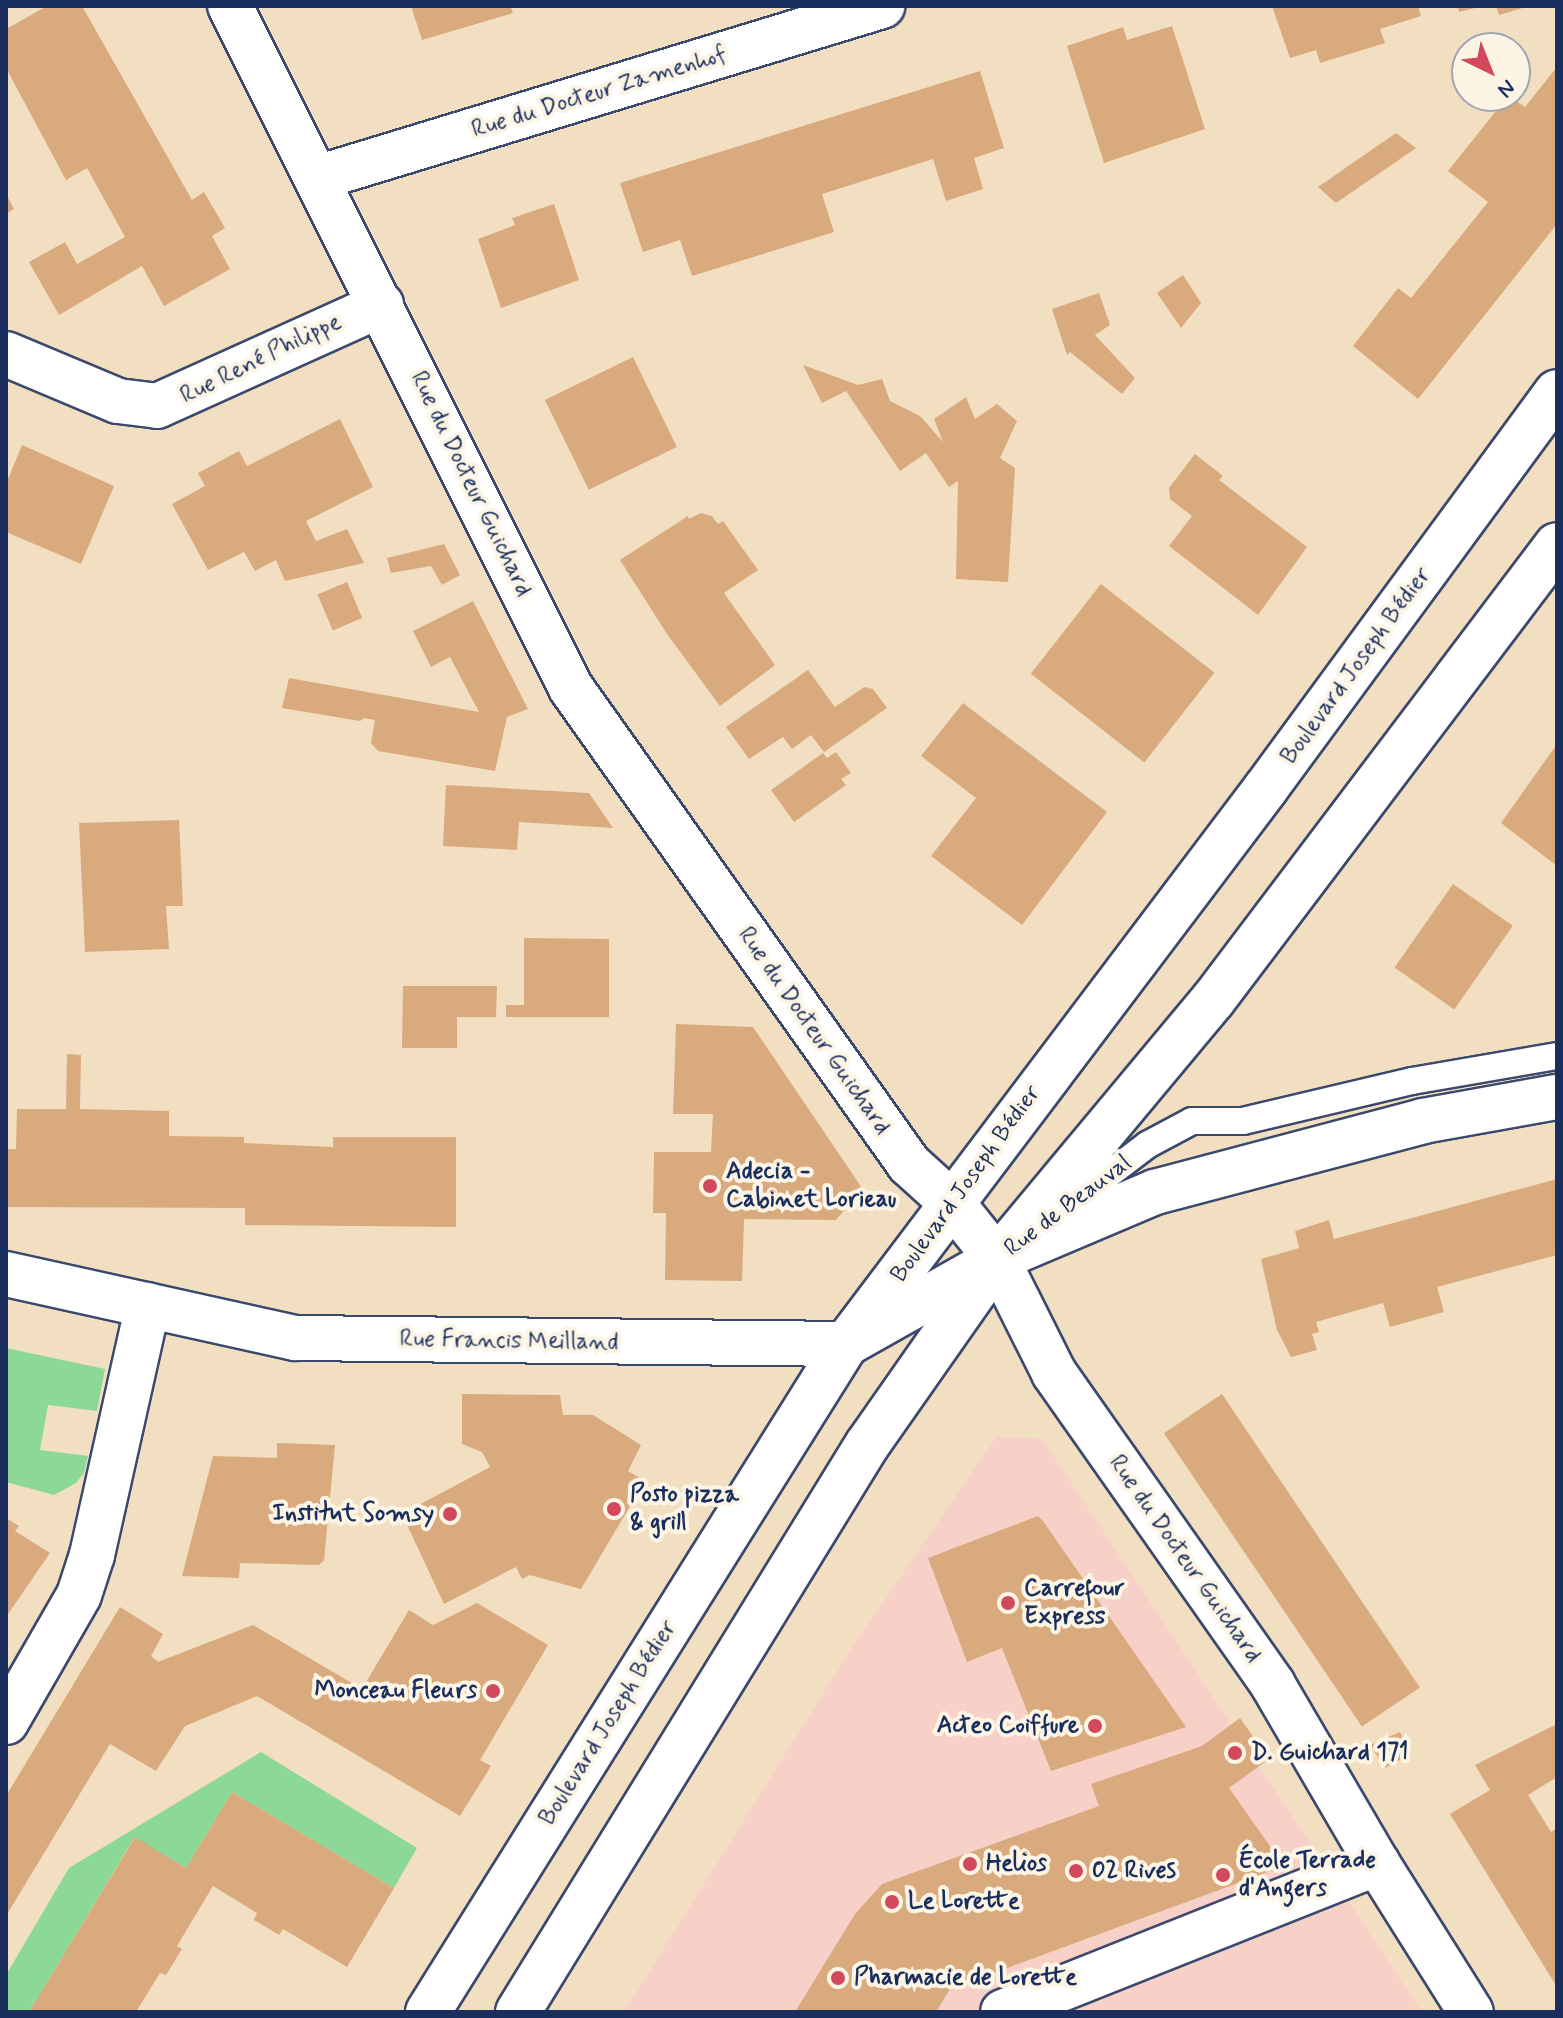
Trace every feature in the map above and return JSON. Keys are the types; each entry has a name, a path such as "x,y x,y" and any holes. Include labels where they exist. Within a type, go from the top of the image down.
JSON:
{"street":[{"name":"Rue du Docteur Guichard","path":"230,6 571,688 909,1164 952,1203 997,1259 1054,1373 1273,1685 1377,1863 1471,2012"},
{"name":"Rue du Docteur Zamenhof","path":"317,178 882,6"},
{"name":"Rue René Philippe","path":"6,354 130,405 157,406 381,305"},
{"name":"Boulevard Joseph Bédier","path":"428,2012 846,1344 1266,788 1557,392"},
{"path":"518,2012 867,1445 997,1259 1213,1000 1557,545"},
{"name":"Rue de Beauval","path":"997,1259 1155,1192 1423,1121 1557,1097"},
{"name":"Rue Francis Meilland","path":"6,1274 295,1338 846,1344 997,1259"},
{"path":"6,1722 79,1595 92,1555 148,1305"},
{"path":"1003,2012 1377,1863"}],"lane":[{"name":"Rue de Beauval","path":"997,1259 1147,1145 1192,1121 1243,1121 1412,1081 1557,1056"}],"shaded area":[{"path":"996,1437 1042,1439 1422,2012 624,2012 849,1652"}],"green space":[{"path":"6,1348 105,1369 97,1411 48,1405 40,1450 88,1456 84,1473 76,1483 54,1495 6,1482"},
{"path":"261,1752 417,1848 394,1888 232,1792 186,1868 134,1838 29,2012 6,2012 6,1975 69,1868"}],"building":[{"path":"47,6 82,6 192,200 204,192 225,228 212,236 230,269 164,306 142,266 59,315 29,262 65,242 77,264 125,237 87,168 66,180 6,68 8,28"},
{"path":"411,6 510,6 513,13 422,40"},
{"path":"1272,6 1418,6 1421,16 1380,29 1385,43 1320,63 1316,50 1290,58"},
{"path":"1458,6 1479,6 1479,7 1459,12"},
{"path":"1496,6 1526,6 1526,7 1499,15"},
{"path":"1172,26 1205,129 1104,163 1067,46 1123,27 1127,40"},
{"path":"1557,67 1557,224 1418,399 1353,346 1398,288 1411,298 1488,202 1448,171 1495,112 1531,112 1531,100"},
{"path":"980,71 1004,148 974,158 983,189 946,201 933,159 822,194 834,232 692,276 680,240 643,252 620,183"},
{"path":"1396,133 1416,148 1336,203 1318,187"},
{"path":"6,194 14,209 6,214"},
{"path":"554,204 579,280 501,308 478,239 515,225 512,218"},
{"path":"1183,275 1201,303 1181,328 1157,293"},
{"path":"1099,293 1110,325 1095,335 1135,378 1122,394 1070,352 1067,355 1052,309"},
{"path":"633,357 677,447 589,490 545,400"},
{"path":"803,365 858,385 882,379 890,401 920,416 943,442 934,419 966,397 975,419 997,404 1017,421 1000,458 1015,468 1008,582 956,579 958,481 949,487 926,453 900,471 846,391 822,403"},
{"path":"340,419 373,487 306,521 316,541 347,529 364,563 285,581 276,560 255,571 244,552 208,570 172,504 205,486 198,473 239,451 247,466"},
{"path":"22,445 114,486 81,564 6,532 6,484"},
{"path":"1195,454 1223,476 1219,480 1307,547 1258,615 1169,546 1192,516 1170,499 1169,488"},
{"path":"701,513 712,516 718,524 723,521 758,570 724,593 775,665 720,706 667,634 620,560 688,516 689,519"},
{"path":"444,544 460,575 442,585 431,566 391,573 387,558"},
{"path":"347,582 362,618 333,630 318,595"},
{"path":"1101,584 1214,673 1144,762 1031,674"},
{"path":"473,601 528,709 507,717 495,771 378,751 371,743 375,720 364,718 360,721 282,708 289,678 479,712 450,657 431,667 413,631"},
{"path":"808,670 835,707 864,687 873,689 887,708 824,752 811,735 792,749 783,737 749,759 726,727"},
{"path":"963,703 1107,812 1022,925 931,856 976,798 921,756"},
{"path":"1557,744 1557,866 1501,823"},
{"path":"836,752 851,773 841,779 846,785 794,822 771,790 823,753 827,758"},
{"path":"446,785 589,793 613,828 519,822 517,850 443,846"},
{"path":"179,820 183,906 166,906 169,949 85,952 79,823"},
{"path":"1453,884 1513,926 1454,1009 1394,968"},
{"path":"524,938 609,939 609,1017 506,1017 506,1005 524,1005"},
{"path":"403,986 497,986 496,1017 457,1017 457,1048 402,1048"},
{"path":"676,1024 753,1027 862,1188 836,1220 744,1219 742,1281 665,1280 666,1213 653,1213 654,1152 711,1152 713,1114 673,1114"},
{"path":"67,1054 81,1055 80,1109 169,1111 169,1136 244,1137 244,1143 333,1147 333,1137 456,1137 456,1227 245,1225 245,1208 6,1207 6,1149 16,1149 17,1109 66,1109"},
{"path":"1557,1179 1557,1255 1437,1287 1444,1312 1390,1327 1383,1303 1316,1322 1319,1332 1312,1334 1317,1350 1291,1357 1277,1330 1261,1259 1299,1248 1295,1231 1329,1220 1334,1239"},
{"path":"462,1394 560,1395 563,1415 593,1415 641,1445 628,1471 645,1481 581,1589 530,1575 522,1579 516,1567 444,1604 402,1514 490,1467 482,1452 462,1444"},
{"path":"1222,1394 1420,1687 1362,1727 1164,1433"},
{"path":"277,1443 335,1445 324,1560 319,1565 240,1563 239,1578 182,1576 213,1456 277,1458"},
{"path":"1038,1516 1186,1727 1051,1771 1002,1648 967,1662 928,1558"},
{"path":"6,1518 19,1526 15,1531 50,1553 6,1617"},
{"path":"477,1603 548,1645 480,1760 491,1766 460,1816 257,1696 185,1726 156,1771 110,1744 6,1916 6,1796 120,1607 163,1634 151,1656 158,1662 253,1625 362,1689 409,1610 433,1625"},
{"path":"1240,1718 1269,1759 1229,1788 1284,1866 950,1989 936,2012 795,2012 855,1914 882,1884 1099,1806 1091,1784 1202,1746"},
{"path":"1557,1724 1557,1777 1528,1795 1551,1832 1557,1828 1557,1987 1450,1814 1490,1790 1475,1765"},
{"path":"1400,1732 1411,1754 1385,1768 1370,1745"},
{"path":"232,1792 394,1888 347,1967 283,1929 279,1935 254,1920 257,1913 213,1886 177,1946 182,1949 166,1975 160,1973 136,2012 29,2012 135,1837 186,1868"}],"place":[{"name":"Adecia - Cabinet Lorieau","path":"710,1186"},
{"name":"Posto pizza & grill","path":"614,1509"},
{"name":"Institut Somsy","path":"450,1514"},
{"name":"Carrefour Express","path":"1008,1603"},
{"name":"Monceau Fleurs","path":"493,1691"},
{"name":"Acteo Coiffure","path":"1095,1726"},
{"name":"D. Guichard 171","path":"1235,1753"},
{"name":"Helios","path":"970,1864"},
{"name":"02 Rives","path":"1076,1871"},
{"name":"École Terrade d'Angers","path":"1223,1875"},
{"name":"Le Lorette","path":"892,1902"},
{"name":"Pharmacie de Lorette","path":"838,1978"}]}
